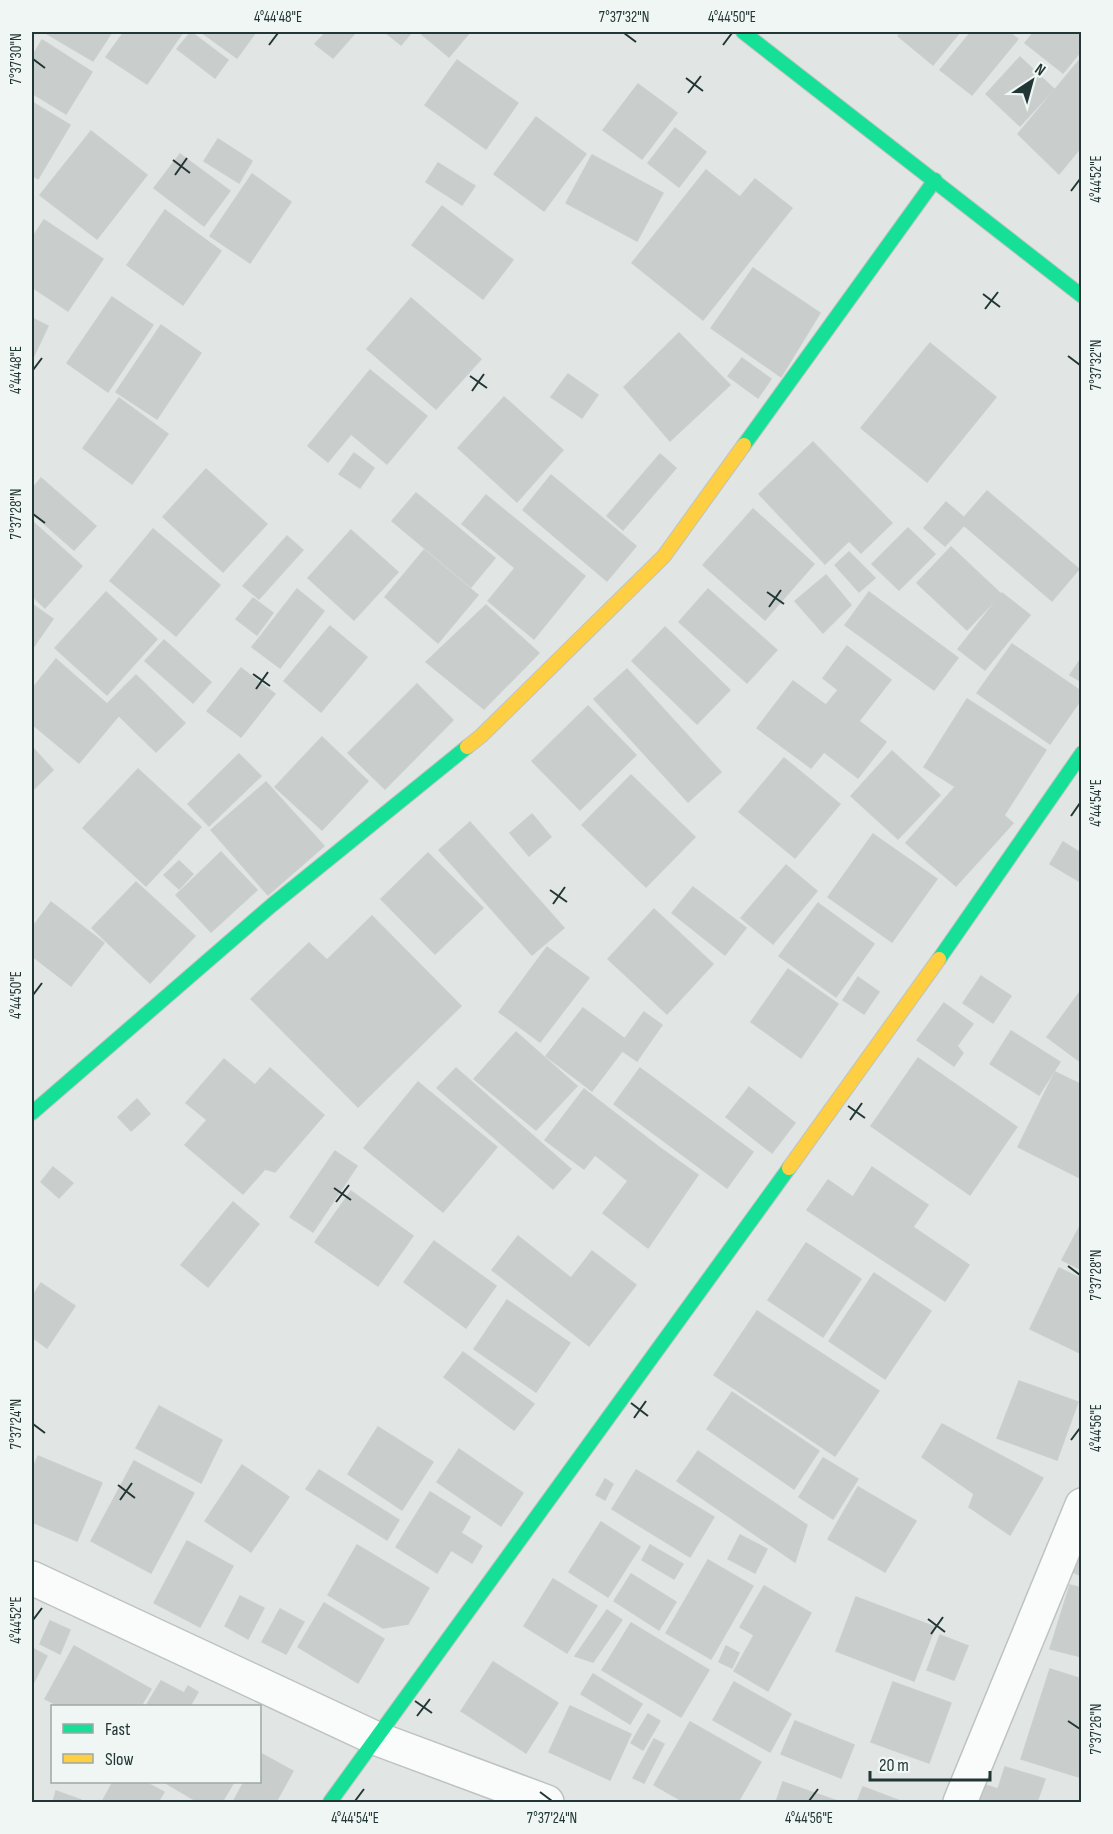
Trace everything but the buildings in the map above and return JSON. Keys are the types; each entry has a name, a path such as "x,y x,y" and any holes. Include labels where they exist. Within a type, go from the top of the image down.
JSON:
{"street":[{"path":"743,32 1082,296"},
{"path":"32,1113 272,905 481,736 664,556 935,180"},
{"path":"330,1803 877,1047 1082,753"},
{"path":"960,1803 1082,1505"},
{"path":"32,1578 375,1738 547,1803"}],"traffic: fast":[{"path":"743,32 1082,296"},
{"path":"744,445 935,180"},
{"path":"32,1113 272,905 467,747"},
{"path":"939,959 1082,753"},
{"path":"330,1802 789,1168"}],"traffic: slow":[{"path":"467,747 481,736 664,556 744,445"},
{"path":"789,1168 939,959"}]}
